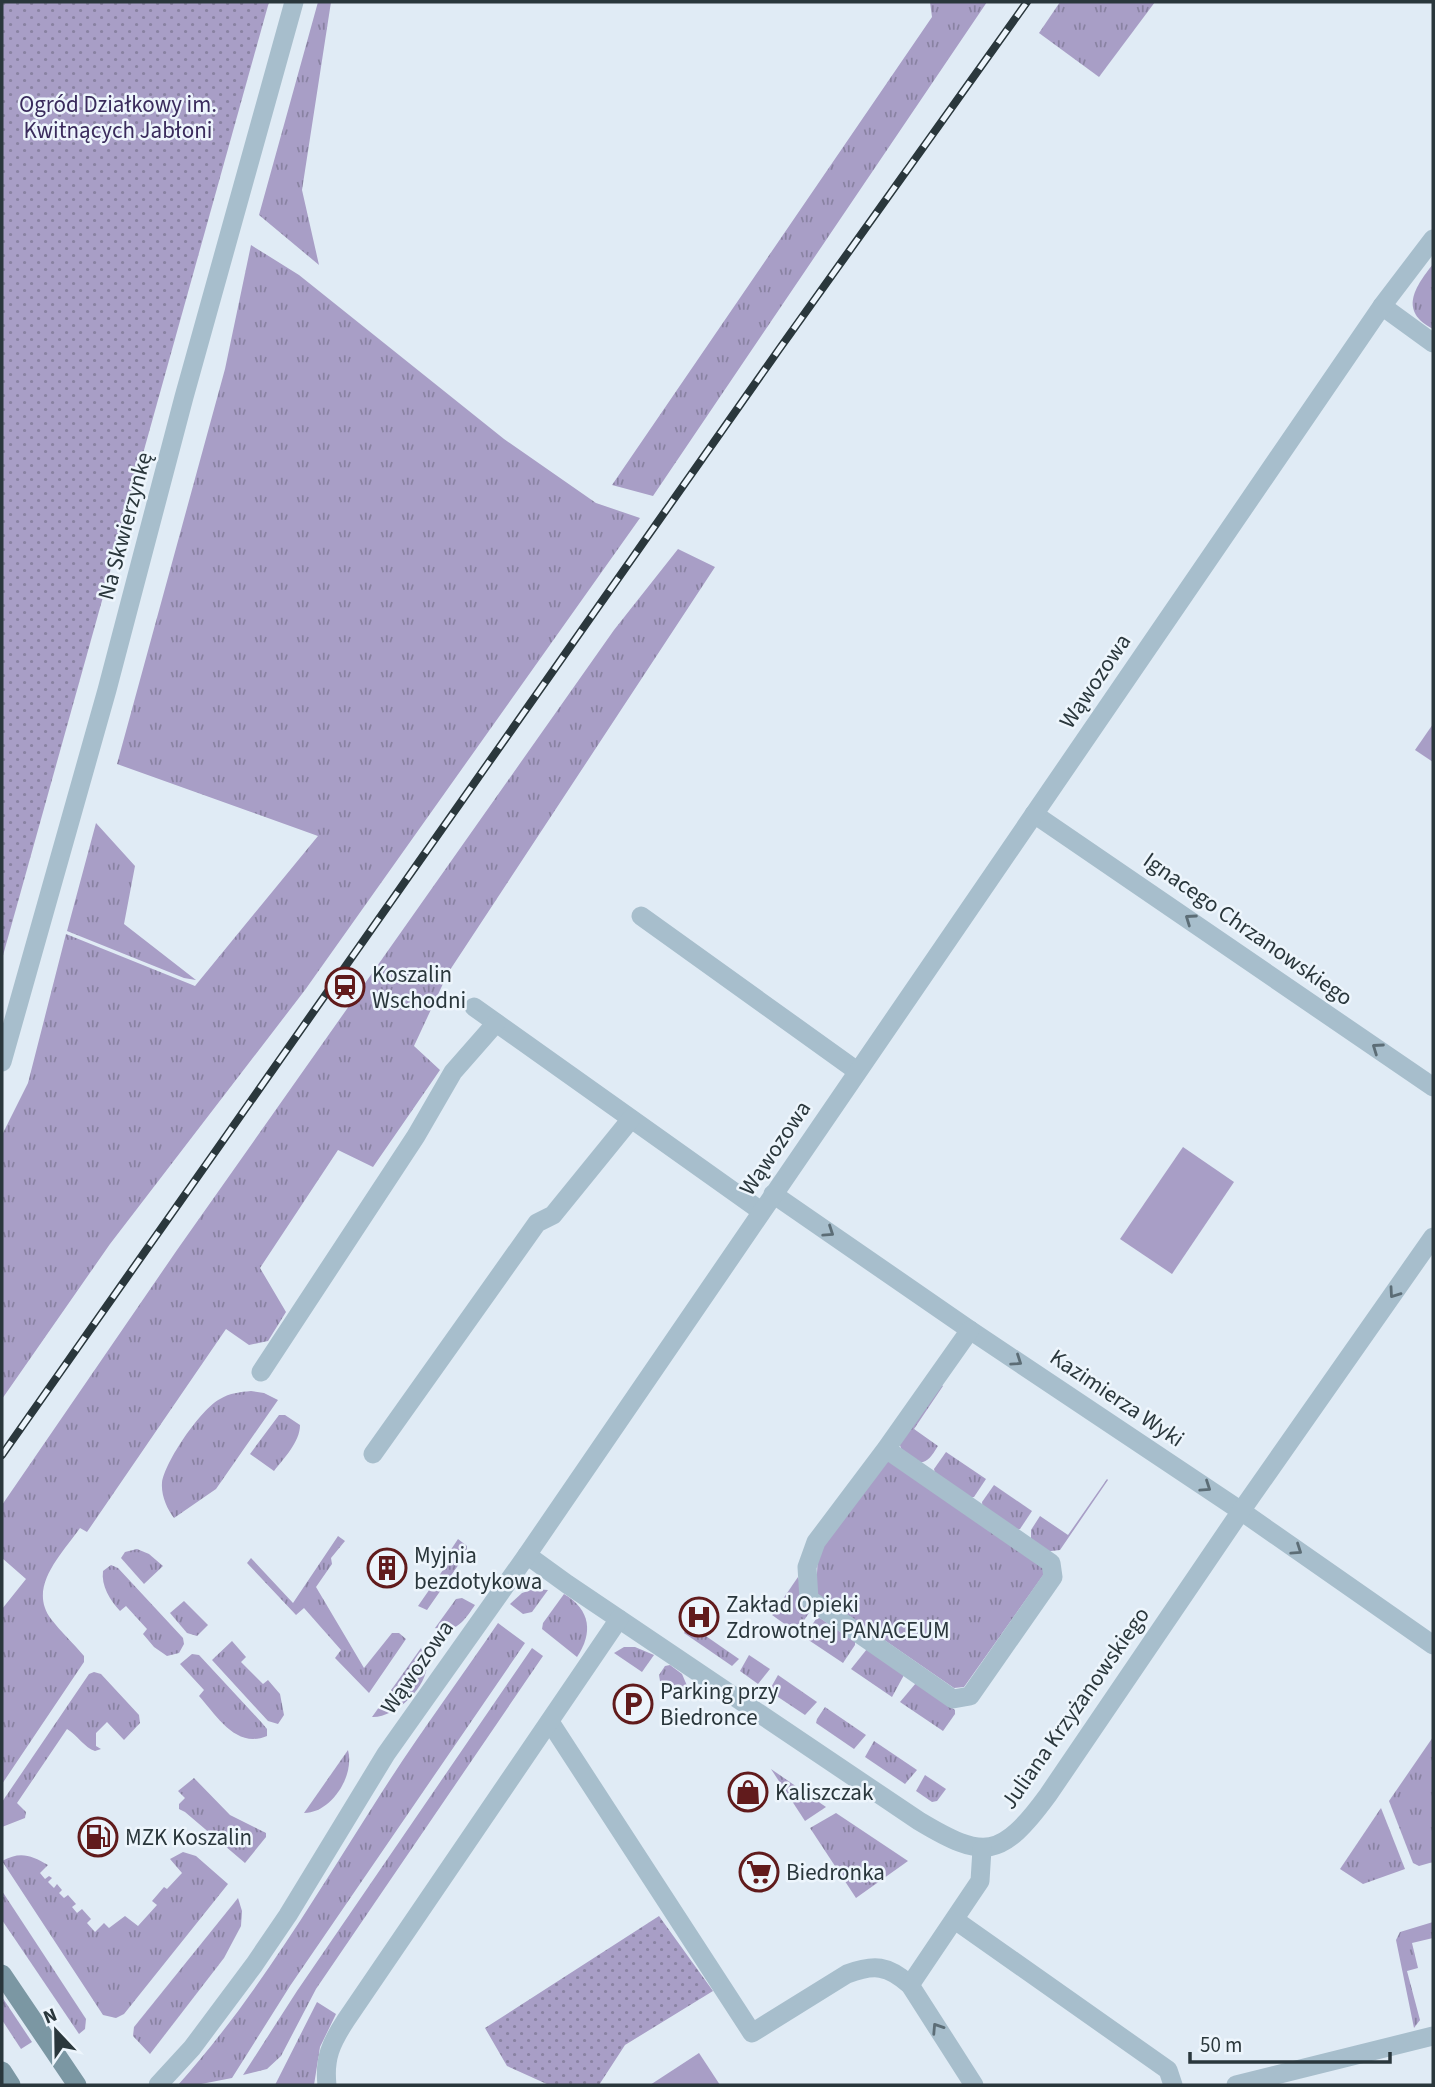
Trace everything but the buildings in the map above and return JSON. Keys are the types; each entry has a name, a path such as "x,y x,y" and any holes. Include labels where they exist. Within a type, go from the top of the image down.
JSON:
{"main road":[{"path":"2,1974 77,2085"},
{"path":"2,2071 11,2085"}],"street":[{"name":"Na Skwierzynkę","path":"2,1062 294,2"},
{"name":"Wąwozowa","path":"158,2085 192,2048 254,1965 288,1915 386,1754 527,1555 1382,306 1433,239"},
{"path":"1382,306 1433,343"},
{"name":"Ignacego Chrzanowskiego","path":"1034,814 1433,1087"},
{"path":"640,916 857,1071"},
{"path":"474,1007 761,1211"},
{"path":"261,1372 416,1136 453,1072 496,1023"},
{"path":"373,1454 537,1223 553,1215 631,1119"},
{"name":"Kazimierza Wyki","path":"773,1194 970,1330 1241,1511 1433,1645"},
{"name":"Juliana Krzyżanowskiego","path":"982,1849 1011,1836 1039,1808 1241,1511 1433,1237"},
{"path":"886,1449 1051,1563 1053,1577 970,1696 953,1699 809,1599 807,1567 816,1542 970,1330"},
{"path":"527,1555 919,1821 950,1839 982,1849 980,1881 910,1985"},
{"path":"327,2085 325,2067 332,2041 619,1619"},
{"path":"550,1722 752,2033 847,1974 863,1968 884,1969 898,1975 910,1985 974,2085"},
{"path":"955,1920 1168,2070 1173,2085"},
{"path":"1236,2085 1268,2081 1433,2036"}],"green space":[{"name":"Ogród Działkowy im. Kwitnących Jabłoni","path":"2,2 269,2 2,959"},
{"path":"318,2 331,2 302,190 319,265 259,215"},
{"path":"930,2 987,2 653,496 612,485 932,17"},
{"path":"1060,2 1155,2 1099,77 1039,33"},
{"path":"251,245 299,275 504,439 596,503 640,518 305,990 110,1244 2,1399 2,1135 28,1083 66,934 195,986 318,836 117,764 225,369"},
{"path":"1433,264 1433,329 1416,314 1413,298 1420,281"},
{"path":"678,549 715,567 448,973 414,1046 440,1070 373,1167 338,1150 260,1268 286,1312 268,1341 249,1345 226,1329 87,1532 80,1528 50,1571 43,1595 45,1607 51,1619 84,1656 84,1662 2,1784 2,1609 26,1579 2,1558 2,1505 177,1250 614,630"},
{"path":"1433,724 1433,762 1415,750"},
{"path":"96,823 135,866 124,924 196,980 184,978 67,931"},
{"path":"1183,1147 1234,1182 1172,1274 1120,1239"},
{"path":"935,1381 943,1386 914,1429 938,1446 928,1460 912,1461 901,1448 900,1432"},
{"path":"251,1391 264,1393 278,1400 216,1489 174,1518 165,1502 162,1483 177,1449 194,1424 212,1405 228,1395"},
{"path":"279,1415 285,1415 300,1425 294,1444 274,1471 250,1454"},
{"path":"946,1452 986,1479 974,1497 965,1498 936,1477 934,1469"},
{"path":"887,1458 1043,1565 1044,1574 964,1687 954,1688 816,1593 818,1554"},
{"path":"1107,1479 1060,1550 1043,1552 1031,1538 1031,1530 1040,1516 1068,1535"},
{"path":"994,1485 1032,1511 1020,1529 1012,1530 983,1510 982,1502"},
{"path":"338,1536 345,1541 331,1558 332,1564 316,1587 364,1668 392,1633 399,1633 406,1639 369,1693 335,1658 341,1650 304,1608 296,1615 247,1563 251,1558 293,1603"},
{"path":"458,1539 467,1546 466,1554 427,1610 418,1606 443,1570 444,1560"},
{"path":"137,1549 149,1554 163,1566 144,1584 121,1558 125,1552"},
{"path":"111,1565 118,1568 183,1638 184,1644 179,1653 167,1656 154,1647 143,1634 147,1629 126,1606 120,1611 116,1607 103,1582 103,1571"},
{"path":"798,1577 809,1613 796,1632 772,1615"},
{"path":"534,1589 548,1590 532,1612 523,1614 510,1604 522,1593"},
{"path":"564,1594 580,1607 587,1623 586,1639 577,1657 542,1629 543,1623"},
{"path":"462,1598 475,1605 463,1621 454,1628 435,1628 456,1599"},
{"path":"184,1601 208,1625 197,1636 187,1633 170,1613"},
{"path":"820,1618 855,1642 843,1663 804,1637 816,1619"},
{"path":"498,1623 525,1643 290,1986 232,2078 196,2085 178,2085 258,1984 405,1757"},
{"path":"690,1625 739,1659 732,1666 684,1633"},
{"path":"232,1641 246,1657 241,1662 263,1684 268,1680 280,1694 284,1715 278,1724 268,1721 212,1660"},
{"path":"624,1647 635,1647 654,1655 642,1672 614,1653"},
{"path":"421,1648 426,1657 426,1672 416,1691 400,1707 372,1717"},
{"path":"532,1648 543,1656 316,1989 281,2056 267,2069 243,2075 297,1991"},
{"path":"867,1649 904,1675 892,1697 851,1669"},
{"path":"192,1654 199,1655 262,1723 267,1729 267,1736 246,1738 220,1721 199,1696 204,1690 180,1664"},
{"path":"749,1655 770,1669 758,1684 740,1671"},
{"path":"670,1665 682,1674 688,1688 680,1700 661,1687 659,1675 665,1666"},
{"path":"89,1674 101,1674 139,1715 140,1723 124,1740 107,1722 96,1733 96,1746 101,1749 95,1751 67,1729 17,1803 26,1812 25,1818 2,1827 2,1802"},
{"path":"778,1675 817,1702 805,1715 769,1691"},
{"path":"916,1683 955,1710 943,1731 900,1702"},
{"path":"825,1707 866,1735 854,1749 816,1723"},
{"path":"1433,1737 1433,1862 1419,1866 1413,1863 1389,1801"},
{"path":"874,1741 917,1770 905,1784 865,1757"},
{"path":"348,1750 348,1771 339,1791 323,1807 304,1813"},
{"path":"771,1769 826,1807 805,1821"},
{"path":"925,1775 946,1789 937,1801 932,1802 916,1791"},
{"path":"194,1778 230,1815 266,1833 266,1837 245,1863 179,1809 179,1804 185,1798 178,1791"},
{"path":"1381,1808 1405,1869 1363,1884 1340,1869"},
{"path":"836,1813 908,1861 856,1898 810,1828"},
{"path":"183,1852 196,1856 228,1884 124,2014 116,2018 103,2015 2,1861 14,1856 25,1856 48,1865 40,1873 45,1879 49,1876 52,1878 48,1882 54,1888 57,1884 62,1890 59,1893 64,1898 68,1895 76,1904 72,1907 77,1913 82,1909 91,1919 87,1923 95,1932 104,1923 109,1928 125,1916 138,1926 157,1905 152,1901 182,1873 170,1859"},
{"path":"2,1891 86,2019 85,2029 79,2034 2,1920"},
{"path":"238,1898 242,1911 241,1926 224,1958 150,2054 133,2036 134,2027"},
{"path":"659,1916 713,1991 625,2045 599,2085 549,2085 507,2066 485,2028"},
{"path":"1433,1922 1433,1938 1412,1943 1418,1968 1407,1971 1420,2020 1414,2028 1396,1940 1400,1932"},
{"path":"2,1997 32,2042 21,2049 2,2020"},
{"path":"317,2002 336,2014 320,2047 314,2085 275,2085"},
{"path":"699,2053 720,2085 650,2085"}],"railway":[{"path":"2,1455 780,348 1027,2"}],"place":[{"name":"Koszalin Wschodni","path":"345,987"},
{"name":"Myjnia bezdotykowa","path":"387,1568"},
{"name":"Zakład Opieki Zdrowotnej PANACEUM","path":"699,1617"},
{"name":"Parking przy Biedronce","path":"633,1704"},
{"name":"Kaliszczak","path":"748,1792"},
{"name":"MZK Koszalin","path":"98,1837"},
{"name":"Biedronka","path":"759,1872"}]}
